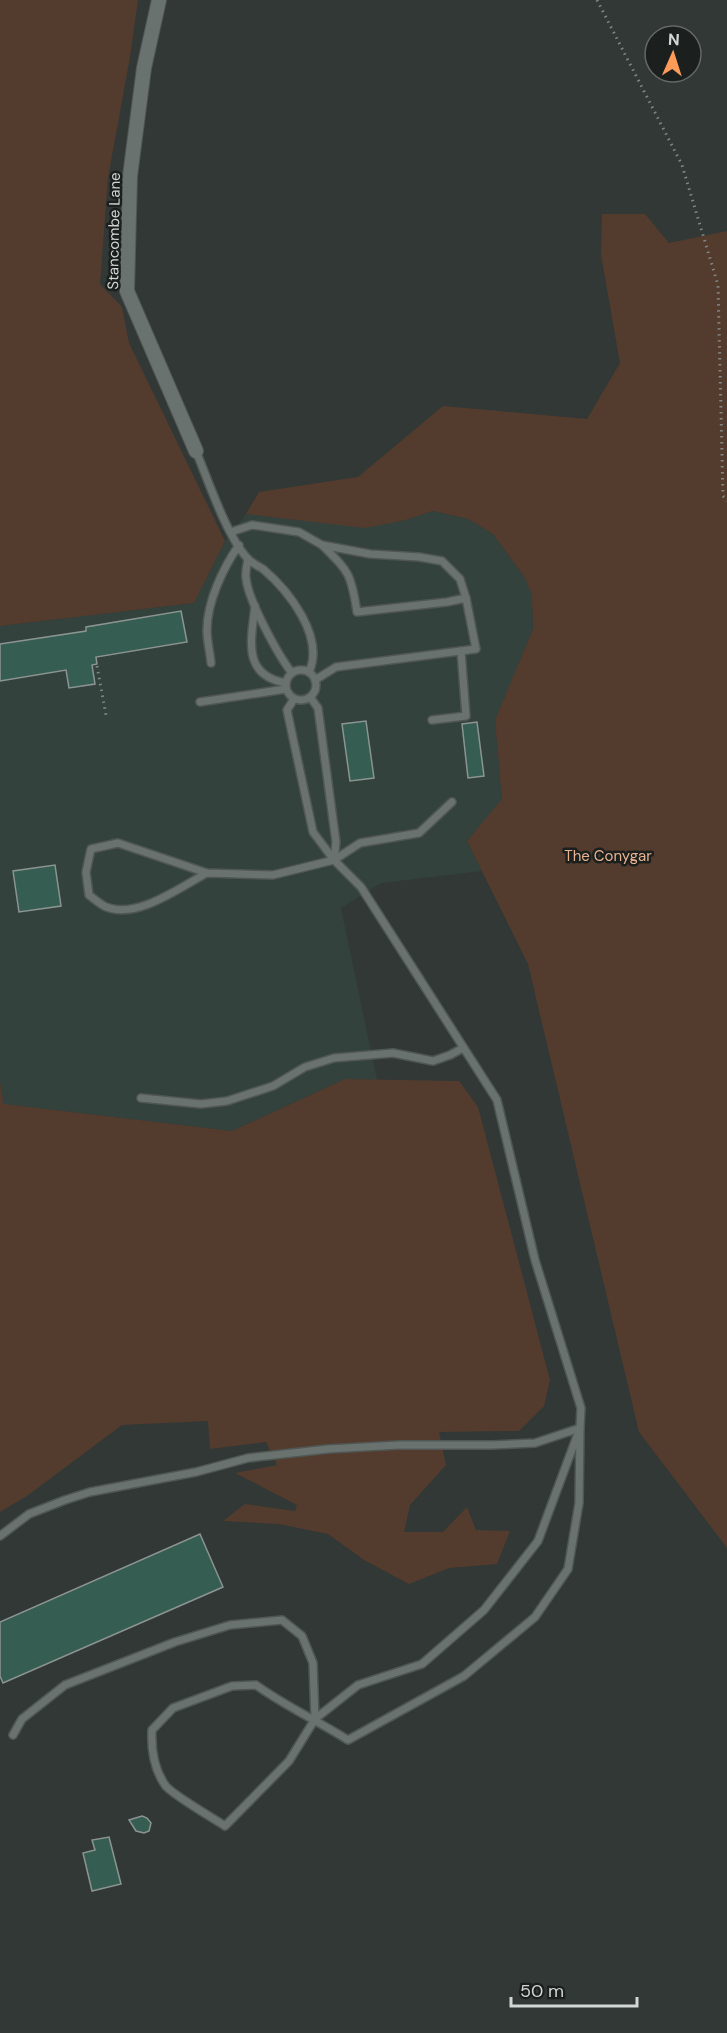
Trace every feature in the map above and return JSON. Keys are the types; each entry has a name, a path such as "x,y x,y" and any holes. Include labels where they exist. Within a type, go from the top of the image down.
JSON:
{"street":[{"name":"Stancombe Lane","path":"159,0 144,68 130,176 127,291 196,451"}],"lane":[{"path":"196,451 231,532 248,559 262,569 297,608 310,635 314,652 309,672"},
{"path":"231,532 252,525 299,532 322,544 370,554 442,561 460,579 476,649 336,667 315,680"},
{"path":"322,544 345,567 352,581 357,612 466,598"},
{"path":"211,663 207,629 211,605 229,560 239,545"},
{"path":"248,559 246,579 255,606 292,673"},
{"path":"255,606 251,639 255,665 262,675 286,686"},
{"path":"432,720 466,716 461,651"},
{"path":"300,670 309,672 315,680 315,689 310,697 302,700 294,699 289,695 286,686 292,673 300,670"},
{"path":"200,702 286,686"},
{"path":"310,697 318,708 336,842 334,860"},
{"path":"294,699 287,710 313,832 334,860 361,886 497,1100 536,1260 581,1408 579,1503 568,1569 535,1617 464,1676 348,1740 315,1719 275,1699 256,1685 232,1686 173,1708 152,1730 151,1746 155,1763 166,1787 225,1826 289,1761 315,1719 358,1685 422,1664 484,1610 538,1541 580,1428"},
{"path":"207,873 146,906 126,910 105,907 89,895 86,872 91,849 118,843 207,873 273,875 334,860 360,843 419,833 452,802"},
{"path":"141,1098 201,1104 227,1101 273,1086 305,1067 334,1058 393,1053 433,1061 463,1048"},
{"path":"0,1536 29,1514 74,1497 196,1472 248,1458 328,1449 399,1445 535,1443 580,1428"},
{"path":"13,1735 22,1719 65,1684 175,1642 230,1624 282,1620 302,1636 313,1663 315,1719"}],"path":[{"path":"597,0 682,165 718,285 723,496 727,501"},
{"path":"97,666 106,716"}],"shaded area":[{"path":"433,511 468,519 493,534 525,578 532,595 533,630 495,720 502,800 467,841 482,871 381,883 341,908 377,1080 345,1079 232,1131 4,1104 0,1082 0,626 194,603 225,541 246,514 365,527 406,520"}],"green space":[{"path":"0,0 138,0 108,178 100,284 122,307 129,343 225,541 194,603 0,626"},
{"name":"The Conygar","path":"602,214 645,214 669,243 727,231 727,1548 639,1432 528,964 467,841 502,799 495,720 533,629 532,595 525,578 493,534 468,519 433,511 406,520 365,528 246,514 259,492 358,477 443,406 587,419 620,363 601,255"},
{"path":"345,1079 459,1081 478,1107 550,1380 544,1406 519,1431 439,1432 446,1465 410,1505 404,1532 443,1532 467,1507 476,1530 510,1531 497,1564 449,1568 409,1584 364,1560 328,1534 279,1524 223,1521 245,1504 295,1511 297,1505 235,1473 277,1465 266,1442 210,1449 208,1421 122,1425 27,1496 0,1512 0,1082 4,1104 232,1131"}],"building":[{"path":"181,611 187,642 96,657 97,664 92,665 95,684 69,688 66,670 0,681 0,644 86,631 86,627"},
{"path":"366,721 374,778 350,781 342,724"},
{"path":"477,722 484,776 468,778 462,724"},
{"path":"55,865 61,906 19,912 13,871"},
{"path":"200,1534 223,1587 3,1683 0,1676 0,1622"},
{"path":"142,1816 151,1823 149,1831 144,1833 136,1831 129,1820"},
{"path":"109,1837 121,1884 92,1891 83,1853 95,1850 92,1840"}]}
